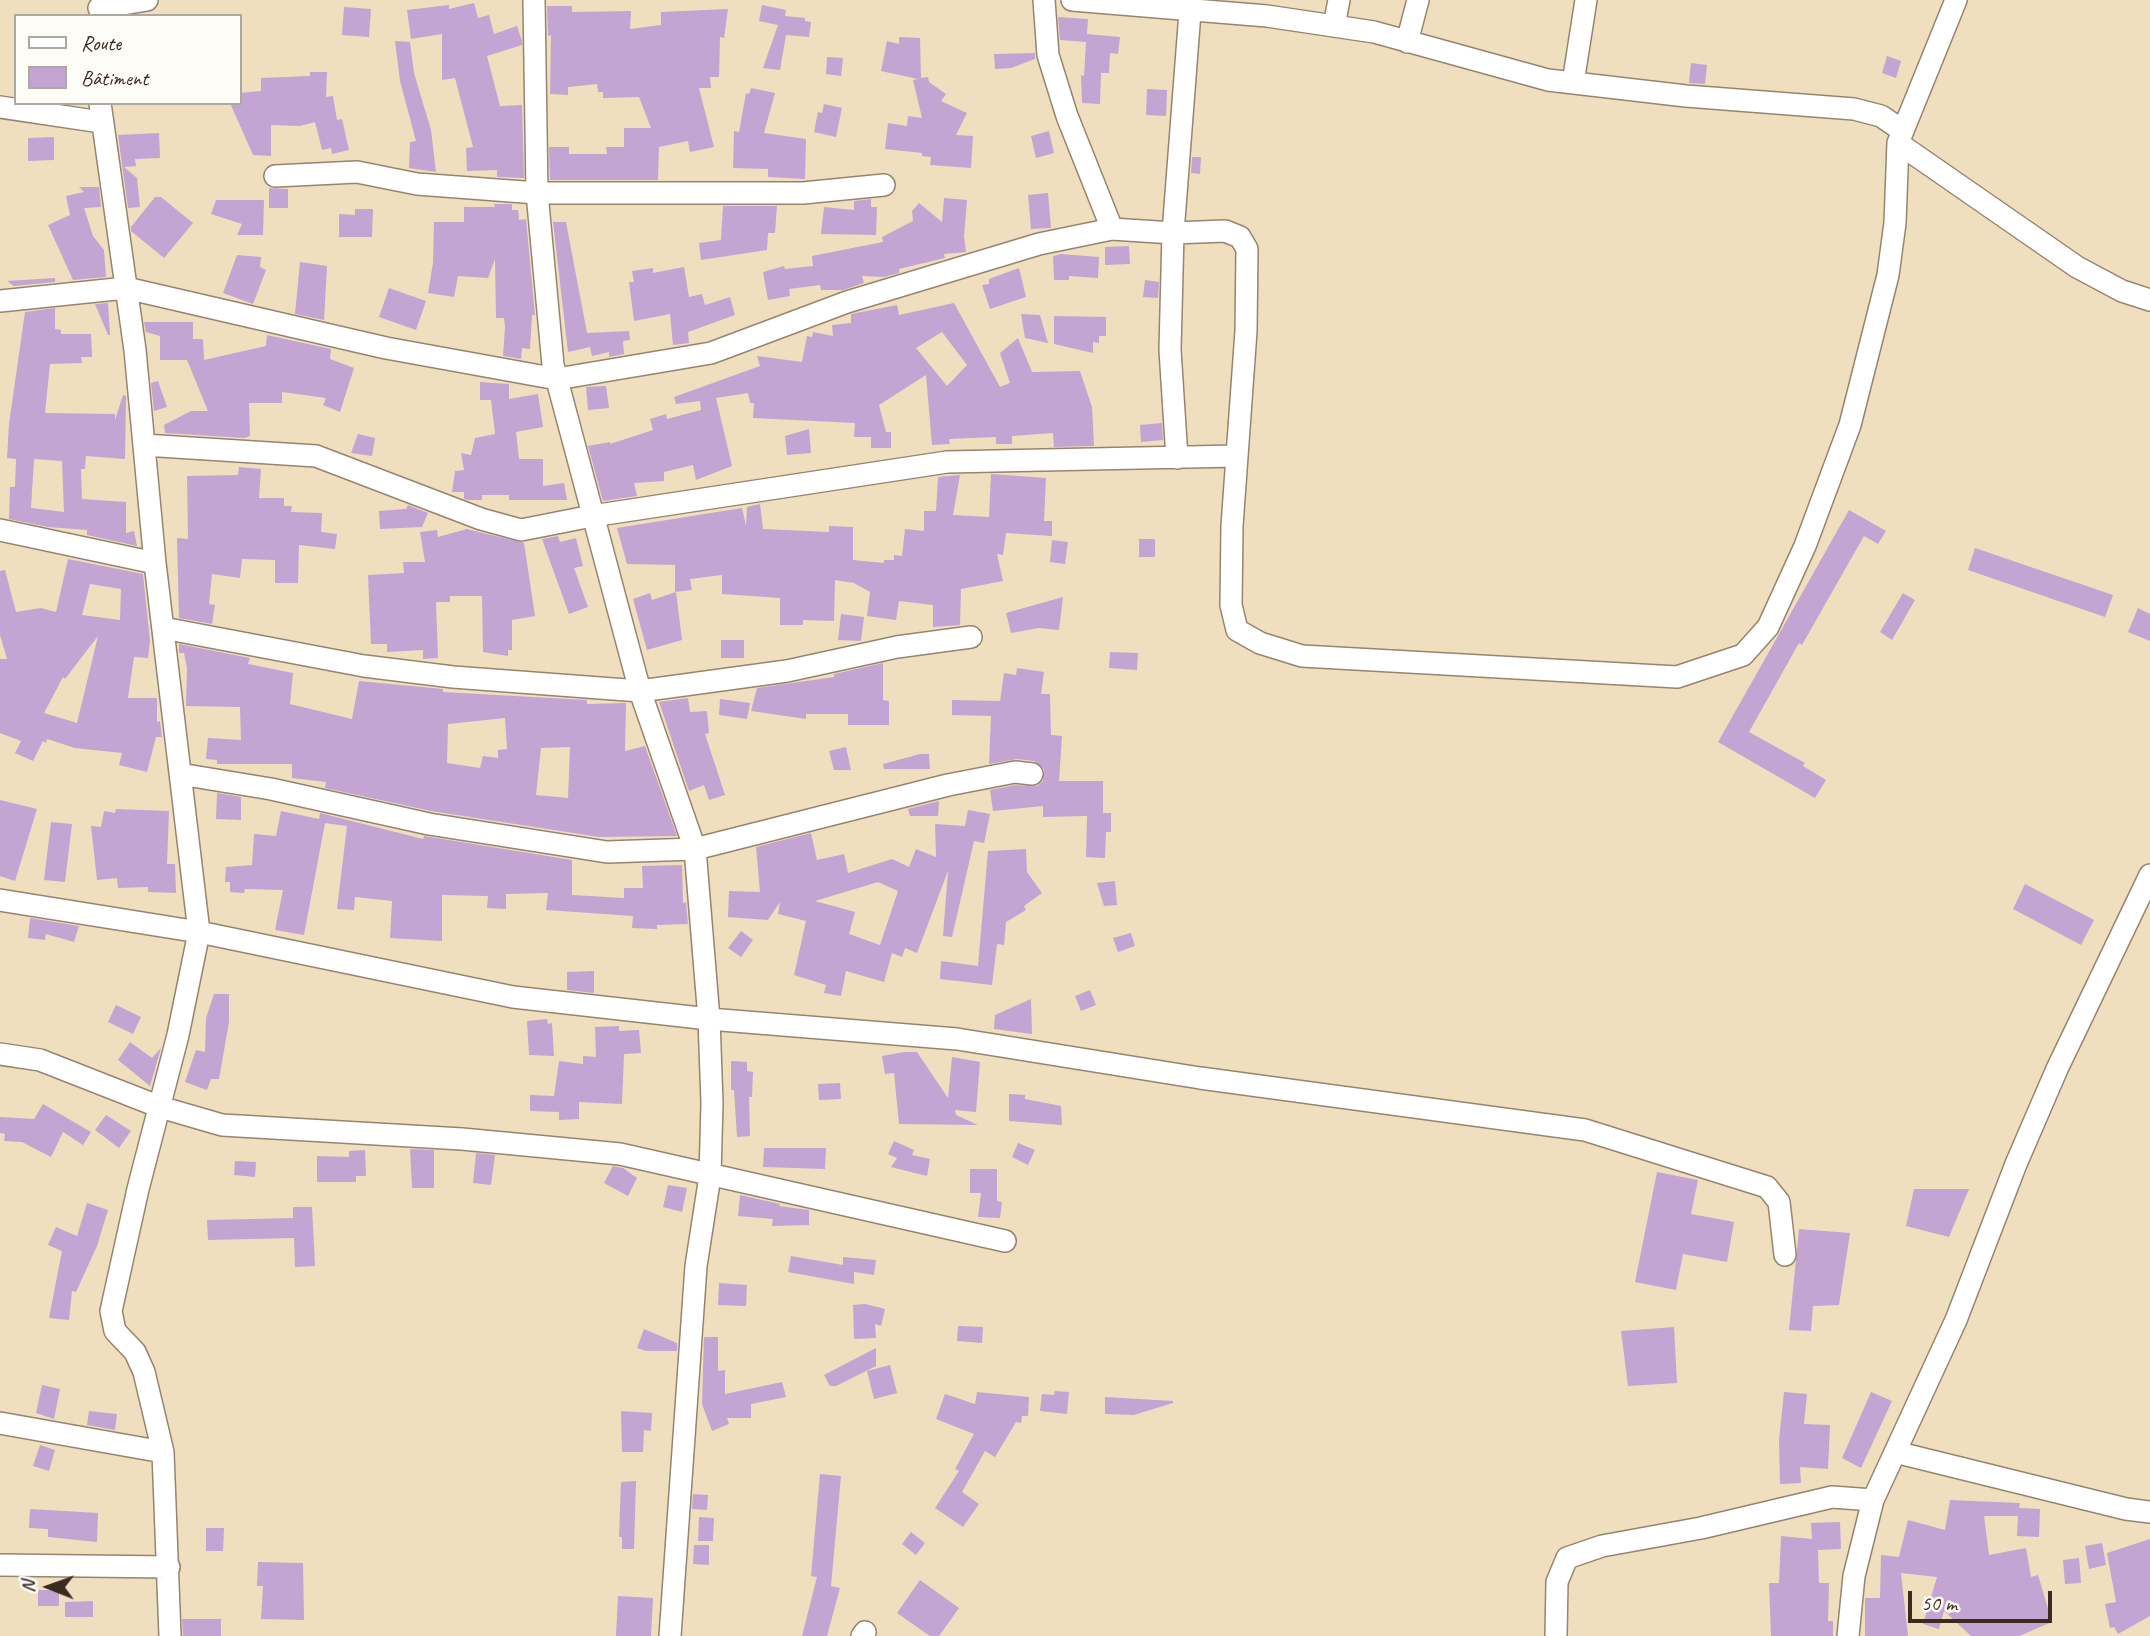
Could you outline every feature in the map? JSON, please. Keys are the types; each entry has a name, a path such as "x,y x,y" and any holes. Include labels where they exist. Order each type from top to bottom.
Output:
{"street":[{"path":"99,8 147,0"},
{"path":"534,0 537,193 557,379 640,691 695,849 709,1019 712,1103 710,1177 696,1266 670,1636"},
{"path":"1044,0 1048,55 1067,116 1112,229"},
{"path":"1072,0 1191,12 1267,16 1407,41 1548,80 1854,109 1881,116 1900,137 2077,267 2122,291 2150,300"},
{"path":"1334,26 1339,0"},
{"path":"1407,41 1418,0"},
{"path":"1573,83 1586,0"},
{"path":"0,301 126,288 386,348 557,379 711,353 847,302 1039,244 1112,229 1173,233 1225,232 1240,237 1247,249 1246,331 1236,456 1231,605 1237,630 1260,643 1302,656 1677,677 1742,655 1768,627 1805,546 1850,425 1888,275 1895,223 1900,137 1956,0"},
{"path":"1177,458 1170,350 1173,233 1191,12"},
{"path":"0,107 101,112 126,288 155,563 199,932 111,1311 115,1331 135,1352 145,1372 163,1452 170,1636"},
{"path":"275,176 357,172 417,184 537,193 803,193 884,185"},
{"path":"144,445 316,456 481,519 521,530 592,516 947,463 1236,456"},
{"path":"0,530 155,563"},
{"path":"163,628 364,666 453,677 640,691 787,671 897,647 971,638"},
{"path":"180,774 527,841 607,852 695,849 948,786 1015,772 1032,774"},
{"path":"1849,1636 1854,1576 1873,1500 1956,1320 2016,1164 2057,1069 2145,900 2150,875"},
{"path":"0,900 199,932 513,996 709,1019 957,1039 1200,1078 1585,1130 1767,1187 1779,1202 1785,1255"},
{"path":"0,1054 40,1060 160,1107 222,1125 462,1139 620,1154 710,1177 1005,1241"},
{"path":"0,1423 163,1452"},
{"path":"1895,1452 2126,1509 2150,1511"},
{"path":"1556,1636 1557,1582 1567,1558 1602,1546 1701,1528 1832,1497 1873,1500"},
{"path":"0,1565 169,1567"}],"building":[{"path":"474,3 478,18 489,15 494,34 517,26 522,41 522,45 487,56 500,106 522,105 524,178 497,177 497,170 467,171 466,148 473,147 455,78 442,80 442,34 411,39 407,10 449,5 449,9"},
{"path":"762,5 786,10 785,16 805,18 805,21 811,22 809,37 786,35 780,70 763,68 778,25 759,21"},
{"path":"547,6 572,6 572,12 631,11 630,29 661,25 661,12 728,9 724,38 720,37 719,77 710,77 711,88 699,88 714,147 690,152 688,141 659,147 658,180 550,180 549,147 569,147 569,154 607,154 606,147 624,147 624,128 651,128 639,97 603,98 603,92 598,92 597,84 568,87 568,95 550,94 551,35 548,36"},
{"path":"344,7 371,9 369,37 342,35"},
{"path":"1058,17 1088,19 1087,34 1120,37 1118,54 1110,53 1109,73 1101,73 1100,104 1082,103 1081,75 1084,76 1086,42 1060,40"},
{"path":"899,37 920,38 921,78 928,77 929,82 946,94 941,101 967,113 956,135 973,136 971,168 930,165 931,157 922,156 922,153 885,149 888,123 907,126 908,116 922,118 913,80 918,79 881,71 887,41 899,44"},
{"path":"395,41 410,42 414,73 431,130 436,172 409,168 410,142 416,141 400,81"},
{"path":"1035,53 1035,59 1011,68 995,69 994,54"},
{"path":"1887,56 1901,61 1896,78 1882,73"},
{"path":"827,57 843,58 841,76 826,74"},
{"path":"1691,63 1707,65 1705,84 1689,83"},
{"path":"310,72 327,72 326,97 333,96 337,120 342,119 349,150 332,154 331,148 322,150 315,122 300,126 271,125 271,156 253,155 231,105 242,105 242,93 261,91 261,78 310,76"},
{"path":"751,88 775,93 764,133 806,139 805,179 768,177 768,169 733,168 734,131 739,132 746,93 749,94"},
{"path":"1147,89 1167,90 1166,116 1146,115"},
{"path":"824,104 842,108 836,137 814,132 818,112 822,113"},
{"path":"1049,131 1054,153 1036,158 1031,136"},
{"path":"159,133 160,158 135,159 136,166 124,167 137,178 140,207 128,208 118,135"},
{"path":"54,137 54,160 28,161 28,138"},
{"path":"1192,157 1201,157 1200,174 1191,173"},
{"path":"79,187 99,187 101,207 84,208 93,236 104,250 106,277 73,280 48,225 70,215 66,196 84,192"},
{"path":"269,188 288,189 288,208 269,208"},
{"path":"1048,193 1051,228 1031,229 1028,195"},
{"path":"155,197 161,197 193,223 164,258 131,231 131,227"},
{"path":"944,198 967,200 964,236 966,252 944,254 945,258 899,269 899,273 884,277 862,276 864,283 843,290 821,290 820,285 789,289 790,296 768,300 763,272 784,266 785,269 813,266 812,256 883,242 882,237 913,221 912,211 919,203 942,222"},
{"path":"871,199 871,207 877,207 876,235 821,234 824,207 854,210 854,201"},
{"path":"216,200 264,200 263,235 237,235 242,224 211,214"},
{"path":"494,204 512,204 512,210 518,210 519,220 526,219 535,315 532,315 530,349 522,348 521,359 503,356 505,327 504,318 496,318 495,259 488,278 458,276 454,297 428,293 433,263 434,222 464,222 464,207 495,207"},
{"path":"723,206 777,206 775,233 768,233 767,250 701,260 699,243 721,240"},
{"path":"355,209 373,209 372,237 339,237 339,214 355,215"},
{"path":"553,222 566,222 587,333 629,331 630,340 623,341 624,354 609,357 609,352 592,356 590,347 568,352"},
{"path":"1129,246 1130,264 1105,265 1105,247"},
{"path":"1061,254 1099,257 1098,278 1069,276 1069,280 1054,280 1053,256"},
{"path":"237,255 261,257 260,267 266,270 253,304 223,293"},
{"path":"300,262 327,266 324,320 295,314"},
{"path":"684,267 689,297 702,294 705,305 730,297 735,315 688,332 689,343 673,345 670,314 634,321 629,282 634,282 632,271 653,268 653,273"},
{"path":"1019,268 1026,297 990,309 982,285 989,284 989,279"},
{"path":"55,278 55,282 14,286 7,281"},
{"path":"1145,280 1159,282 1158,298 1143,297"},
{"path":"389,288 426,301 416,330 379,317"},
{"path":"108,303 110,335 95,304"},
{"path":"954,303 1000,387 1010,383 1000,353 1018,338 1032,372 1080,371 1092,407 1094,446 1054,447 1053,433 1012,436 1012,444 996,444 996,437 949,439 950,444 932,445 926,375 879,405 886,432 891,432 891,448 871,448 871,437 854,437 855,423 753,418 754,403 750,403 748,393 716,398 732,466 696,480 693,465 664,472 664,481 634,483 637,496 603,501 588,446 610,444 653,430 650,419 666,414 667,419 701,410 700,401 676,404 674,397 760,366 757,356 802,362 807,336 812,337 813,332 833,336 832,325 851,323 851,314 897,305 899,315","holes":["942,332 967,365 947,386 916,348"]},
{"path":"55,308 55,329 61,330 61,334 91,334 92,357 81,357 82,363 50,364 45,413 115,414 115,420 123,395 126,396 125,459 86,456 85,469 81,469 82,499 126,502 126,533 134,531 137,546 87,535 87,530 48,527 9,519 10,487 15,487 16,459 7,458 9,424 25,312","holes":["34,459 62,461 64,512 31,508"]},
{"path":"1021,314 1040,315 1048,343 1025,338"},
{"path":"1054,316 1106,317 1106,336 1099,336 1099,343 1093,342 1093,353 1054,344"},
{"path":"144,322 193,322 193,339 203,339 204,360 266,346 267,335 331,349 330,359 354,368 340,412 323,405 326,398 282,392 282,403 249,403 250,436 245,438 165,433 164,425 191,411 208,411 187,360 160,360 160,336 146,332"},
{"path":"158,381 167,407 154,411 151,383"},
{"path":"480,382 509,384 509,399 538,394 543,427 516,432 519,459 543,459 543,486 564,483 567,500 509,500 509,495 482,495 482,500 468,500 464,499 464,492 452,492 455,471 464,470 461,453 471,455 475,438 495,434 491,400 480,400"},
{"path":"606,386 609,408 588,410 586,387"},
{"path":"1162,423 1163,440 1141,442 1140,425"},
{"path":"809,429 811,453 787,455 785,436"},
{"path":"358,434 375,438 372,456 351,453"},
{"path":"239,467 261,469 259,498 284,498 284,506 292,506 291,512 322,513 321,532 337,534 335,549 299,545 298,583 275,583 275,560 242,559 240,578 212,574 209,604 215,605 212,624 179,618 177,538 188,539 187,476 238,475"},
{"path":"991,474 1046,478 1044,521 1052,521 1052,536 1006,533 1003,555 997,554 1003,581 961,589 960,625 933,627 933,605 899,601 896,620 867,616 870,592 854,583 835,580 834,621 803,620 803,625 780,625 780,598 722,594 722,575 690,579 692,590 675,592 675,565 627,564 617,528 742,508 746,526 747,507 760,504 763,529 829,532 829,526 853,527 853,560 884,563 884,560 894,560 894,555 902,556 905,529 924,531 924,511 936,511 938,477 960,475 953,515 989,517"},
{"path":"408,505 428,513 422,527 380,529 379,511 406,509"},
{"path":"1849,510 1886,531 1878,544 1864,536 1749,732 1805,763 1803,766 1826,780 1815,798 1718,742"},
{"path":"467,529 524,543 535,616 512,620 512,650 508,650 508,656 483,652 482,596 450,596 450,602 436,602 438,658 423,659 423,650 387,652 387,644 371,644 368,575 404,573 403,562 425,562 420,532 437,530 438,537"},
{"path":"558,536 560,542 576,538 583,566 574,568 588,607 569,614 542,539"},
{"path":"1139,539 1155,539 1155,557 1139,557"},
{"path":"1052,540 1068,542 1065,564 1050,562"},
{"path":"1975,548 2113,595 2105,617 1968,570"},
{"path":"68,559 143,574 150,641 148,658 134,657 128,698 157,698 157,722 160,721 162,737 156,737 147,772 119,765 122,753 75,748 47,739 46,743 43,741 33,761 15,753 21,741 0,733 0,659 7,659 0,635 0,571 5,570 16,612 41,608 56,612","holes":["90,584 121,589 120,620 82,615","98,636 77,723 44,713 63,677 65,679"]},
{"path":"676,592 682,640 647,650 633,599 650,593 652,600"},
{"path":"1903,593 1915,600 1892,640 1880,632"},
{"path":"1063,597 1059,630 1039,628 1011,633 1006,613"},
{"path":"2138,608 2150,614 2150,641 2128,632"},
{"path":"841,614 864,617 861,641 838,640"},
{"path":"721,640 744,640 744,658 721,658"},
{"path":"179,644 250,658 248,664 293,673 290,704 352,719 359,681 443,689 443,692 587,700 587,704 626,703 625,751 645,746 677,836 599,837 431,811 325,788 326,782 292,778 292,764 217,764 217,760 206,759 208,738 241,740 240,707 186,706 187,668 184,653 179,653","holes":["505,718 507,749 498,750 498,758 483,756 480,768 447,763 448,724","570,747 568,798 536,795 541,748"]},
{"path":"1110,652 1138,653 1137,670 1109,668"},
{"path":"883,663 883,700 889,701 889,725 848,725 848,714 806,714 806,719 751,711 757,688 834,677 834,674"},
{"path":"1017,668 1044,672 1041,694 1050,694 1051,735 1062,736 1059,781 1103,781 1103,813 1111,813 1111,832 1106,832 1105,858 1086,857 1087,816 1043,817 1043,806 993,811 990,790 1015,785 1037,786 1043,781 1044,769 1034,761 1017,759 989,764 991,716 952,715 952,700 1000,701 1004,673 1016,675"},
{"path":"688,698 690,712 707,711 709,733 705,734 725,795 709,800 704,785 689,791 659,702"},
{"path":"720,699 750,703 747,719 719,715"},
{"path":"846,747 851,770 834,770 829,751"},
{"path":"929,754 930,769 884,769 883,764"},
{"path":"217,793 241,797 241,820 216,819"},
{"path":"0,800 37,809 15,881 0,876"},
{"path":"939,801 938,816 910,816 908,809"},
{"path":"116,809 169,811 167,864 175,864 176,893 148,892 148,887 118,888 117,878 97,880 91,826 101,827 104,811 115,813"},
{"path":"968,810 990,814 984,843 974,841 952,937 943,936 948,871 917,953 905,948 902,957 892,953 884,982 846,971 841,996 824,993 826,985 794,975 806,921 778,914 780,902 768,920 728,917 729,891 760,892 756,847 811,833 817,860 844,854 848,873 892,859 909,867 916,849 936,857 935,824 965,826","holes":["878,882 898,891 880,945 849,934 855,912 815,901"]},
{"path":"281,811 319,819 320,813 423,839 424,836 572,860 572,895 624,898 624,888 643,888 642,866 682,865 683,903 686,902 688,924 657,925 657,929 632,928 633,916 546,910 548,893 506,894 506,909 487,908 488,896 442,895 442,941 390,938 392,901 355,897 354,910 337,909 347,826 325,823 304,935 275,930 283,890 245,889 244,893 230,892 230,882 225,882 226,867 252,865 254,834 276,836"},
{"path":"51,822 72,824 65,882 44,880"},
{"path":"1026,849 1027,872 1042,893 1024,906 1026,910 1006,922 1004,945 997,944 992,985 940,979 941,961 978,966 988,851"},
{"path":"1115,881 1117,905 1104,906 1097,883"},
{"path":"2025,884 2094,920 2081,945 2013,909"},
{"path":"30,918 79,926 74,942 46,934 45,940 28,938"},
{"path":"741,931 753,940 741,957 728,948"},
{"path":"1131,933 1135,946 1118,952 1113,938"},
{"path":"594,971 594,993 567,990 567,972"},
{"path":"1090,990 1096,1005 1081,1011 1075,996"},
{"path":"214,994 229,994 229,1022 219,1079 211,1079 207,1090 185,1082 196,1050 205,1052 206,1018"},
{"path":"1031,999 1032,1034 994,1029 995,1015"},
{"path":"116,1005 141,1017 133,1034 108,1022"},
{"path":"547,1019 548,1024 552,1023 554,1056 529,1055 527,1021"},
{"path":"619,1026 619,1031 639,1030 641,1053 624,1054 622,1104 579,1102 579,1119 559,1120 559,1112 530,1111 530,1095 554,1096 559,1061 583,1064 583,1056 596,1057 595,1027"},
{"path":"130,1042 152,1058 161,1048 150,1086 118,1060"},
{"path":"917,1052 948,1098 952,1057 980,1062 976,1112 955,1110 956,1115 978,1125 899,1124 894,1073 885,1074 882,1056"},
{"path":"731,1061 747,1062 747,1071 753,1072 752,1097 749,1097 750,1136 737,1137 734,1090 731,1090"},
{"path":"840,1083 841,1099 819,1100 818,1084"},
{"path":"1009,1094 1025,1095 1025,1099 1061,1106 1062,1125 1009,1121"},
{"path":"43,1104 91,1132 83,1145 63,1132 51,1157 22,1142 4,1141 5,1134 0,1133 0,1117 34,1119"},
{"path":"106,1115 131,1131 119,1148 95,1130"},
{"path":"894,1141 914,1150 912,1155 930,1159 927,1176 891,1167 897,1158 888,1154"},
{"path":"1018,1143 1035,1150 1028,1165 1012,1157"},
{"path":"764,1148 826,1148 825,1169 763,1167"},
{"path":"410,1149 434,1150 434,1188 412,1188"},
{"path":"365,1150 366,1176 356,1176 356,1182 317,1182 317,1156 349,1157 349,1151"},
{"path":"476,1153 495,1155 491,1185 473,1183"},
{"path":"235,1161 256,1162 255,1177 234,1175"},
{"path":"613,1166 623,1168 637,1178 628,1196 604,1183"},
{"path":"970,1169 997,1169 997,1201 1002,1202 1000,1218 978,1217 981,1193 970,1193"},
{"path":"1657,1172 1698,1180 1691,1214 1734,1222 1727,1262 1683,1254 1676,1290 1635,1282"},
{"path":"668,1185 687,1188 682,1212 663,1207"},
{"path":"1914,1189 1969,1189 1949,1237 1906,1226"},
{"path":"740,1195 780,1204 779,1206 809,1210 809,1225 772,1226 773,1219 738,1216"},
{"path":"87,1203 108,1210 97,1246 76,1292 72,1291 69,1320 49,1318 62,1251 48,1245 56,1227 77,1236"},
{"path":"293,1207 312,1207 315,1266 295,1267 294,1238 208,1240 207,1220 293,1218"},
{"path":"1799,1229 1850,1233 1839,1305 1813,1306 1811,1331 1789,1330"},
{"path":"791,1256 843,1265 843,1257 876,1260 874,1275 854,1272 854,1284 788,1272"},
{"path":"719,1283 747,1285 746,1306 718,1305"},
{"path":"865,1304 885,1309 881,1326 875,1324 876,1338 854,1339 853,1305"},
{"path":"958,1326 983,1327 982,1343 957,1341"},
{"path":"1674,1327 1677,1383 1628,1386 1621,1331"},
{"path":"644,1329 677,1343 677,1351 646,1351 637,1348"},
{"path":"704,1337 718,1337 718,1371 725,1370 725,1394 782,1382 786,1397 751,1404 751,1418 727,1418 729,1424 712,1431 702,1404"},
{"path":"876,1348 876,1366 836,1386 830,1386 824,1375"},
{"path":"890,1365 897,1393 874,1399 867,1371"},
{"path":"42,1385 60,1389 54,1419 36,1413"},
{"path":"1055,1391 1069,1392 1067,1414 1040,1411 1042,1394 1054,1395"},
{"path":"977,1392 1029,1397 1028,1416 1022,1416 1021,1423 1016,1422 995,1457 985,1451 962,1492 979,1504 963,1527 935,1508 959,1471 955,1469 974,1434 936,1419 945,1394 975,1404"},
{"path":"1784,1392 1807,1394 1804,1424 1830,1425 1828,1469 1800,1467 1801,1483 1780,1484 1779,1440"},
{"path":"1871,1392 1892,1401 1861,1468 1842,1458"},
{"path":"1105,1397 1173,1403 1134,1415 1105,1414"},
{"path":"89,1411 117,1414 115,1430 87,1425"},
{"path":"621,1411 652,1413 651,1431 644,1430 643,1452 622,1452"},
{"path":"40,1445 55,1450 49,1471 33,1466"},
{"path":"820,1474 841,1476 831,1586 840,1588 827,1636 802,1636 817,1577 811,1576"},
{"path":"636,1481 634,1549 622,1549 622,1537 619,1537 621,1482"},
{"path":"693,1494 708,1495 707,1510 692,1509"},
{"path":"1950,1500 2020,1503 2019,1508 2040,1509 2039,1537 2017,1536 2018,1516 1984,1516 1989,1555 2026,1548 2031,1577 2038,1575 2052,1622 2019,1636 1971,1636 1944,1611 1939,1629 1923,1624 1937,1577 1901,1573 1908,1636 1865,1636 1865,1598 1880,1598 1881,1555 1899,1557 1908,1520 1945,1530"},
{"path":"30,1509 98,1513 97,1542 48,1537 48,1529 29,1528"},
{"path":"699,1517 714,1518 713,1541 698,1541"},
{"path":"1840,1522 1841,1549 1818,1550 1819,1583 1829,1583 1828,1621 1833,1621 1833,1636 1771,1636 1769,1583 1779,1583 1781,1536 1812,1539 1811,1523"},
{"path":"206,1528 224,1528 223,1551 206,1551"},
{"path":"911,1532 925,1543 916,1555 902,1544"},
{"path":"2150,1539 2150,1616 2118,1634 2114,1627 2110,1628 2105,1604 2116,1602 2107,1553"},
{"path":"2102,1543 2106,1565 2089,1569 2085,1546"},
{"path":"694,1545 709,1545 709,1565 693,1564"},
{"path":"2079,1558 2081,1583 2065,1584 2063,1560"},
{"path":"258,1562 303,1563 304,1620 261,1619 263,1586 257,1586"},
{"path":"920,1580 959,1608 939,1636 930,1636 897,1613"},
{"path":"38,1590 59,1590 59,1606 38,1606"},
{"path":"618,1596 653,1598 651,1636 616,1636"},
{"path":"93,1601 93,1617 65,1617 65,1602"},
{"path":"182,1619 221,1619 221,1636 183,1636"}]}
